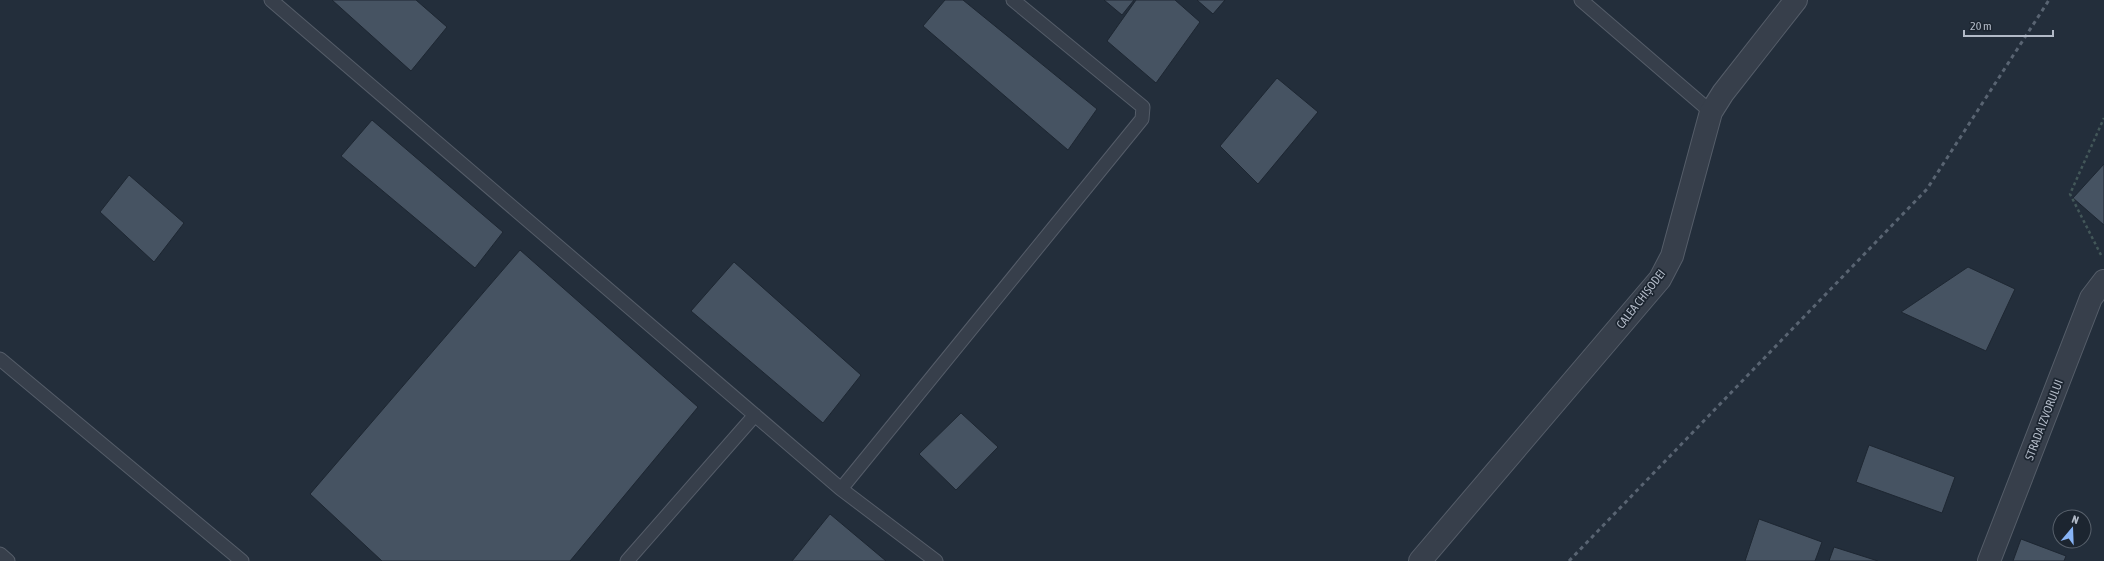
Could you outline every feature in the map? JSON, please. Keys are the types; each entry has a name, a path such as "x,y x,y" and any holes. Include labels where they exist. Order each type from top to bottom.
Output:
{"street":[{"name":"CALEA CHIȘODEI","path":"1420,561 1660,279 1672,256 1711,112 1723,93 1796,0"},
{"name":"STRADA IZVORULUI","path":"1989,561 2091,298 2104,281"}],"lane":[{"path":"271,0 841,489 936,561"},
{"path":"841,489 1142,119 1142,107 1013,0"},
{"path":"1581,0 1711,112"},
{"path":"0,360 242,561"},
{"path":"627,561 755,415"},
{"path":"0,554 8,561"}],"path":[{"path":"2104,118 2070,194 2104,262"}],"building":[{"path":"332,0 416,0 447,27 411,71"},
{"path":"945,0 963,0 1097,109 1068,150 923,26"},
{"path":"1104,0 1134,0 1122,15"},
{"path":"1136,0 1175,0 1200,22 1156,83 1107,41"},
{"path":"1197,0 1225,0 1213,14"},
{"path":"1277,78 1318,112 1258,184 1220,146"},
{"path":"372,120 503,232 475,268 341,156"},
{"path":"2104,164 2104,225 2073,198"},
{"path":"129,175 184,223 154,262 100,212"},
{"path":"520,250 698,407 570,561 382,561 310,494"},
{"path":"734,262 861,375 823,423 691,311"},
{"path":"1968,267 2015,289 1986,351 1901,312"},
{"path":"961,413 998,447 956,490 919,454"},
{"path":"1869,445 1955,477 1942,513 1856,482"},
{"path":"830,514 886,561 792,561"},
{"path":"1759,519 1822,542 1815,561 1745,561"},
{"path":"2021,539 2066,556 2064,561 2013,561"},
{"path":"1834,547 1878,561 1829,561"}],"railway":[{"path":"1569,561 1927,189 2049,0"}]}
